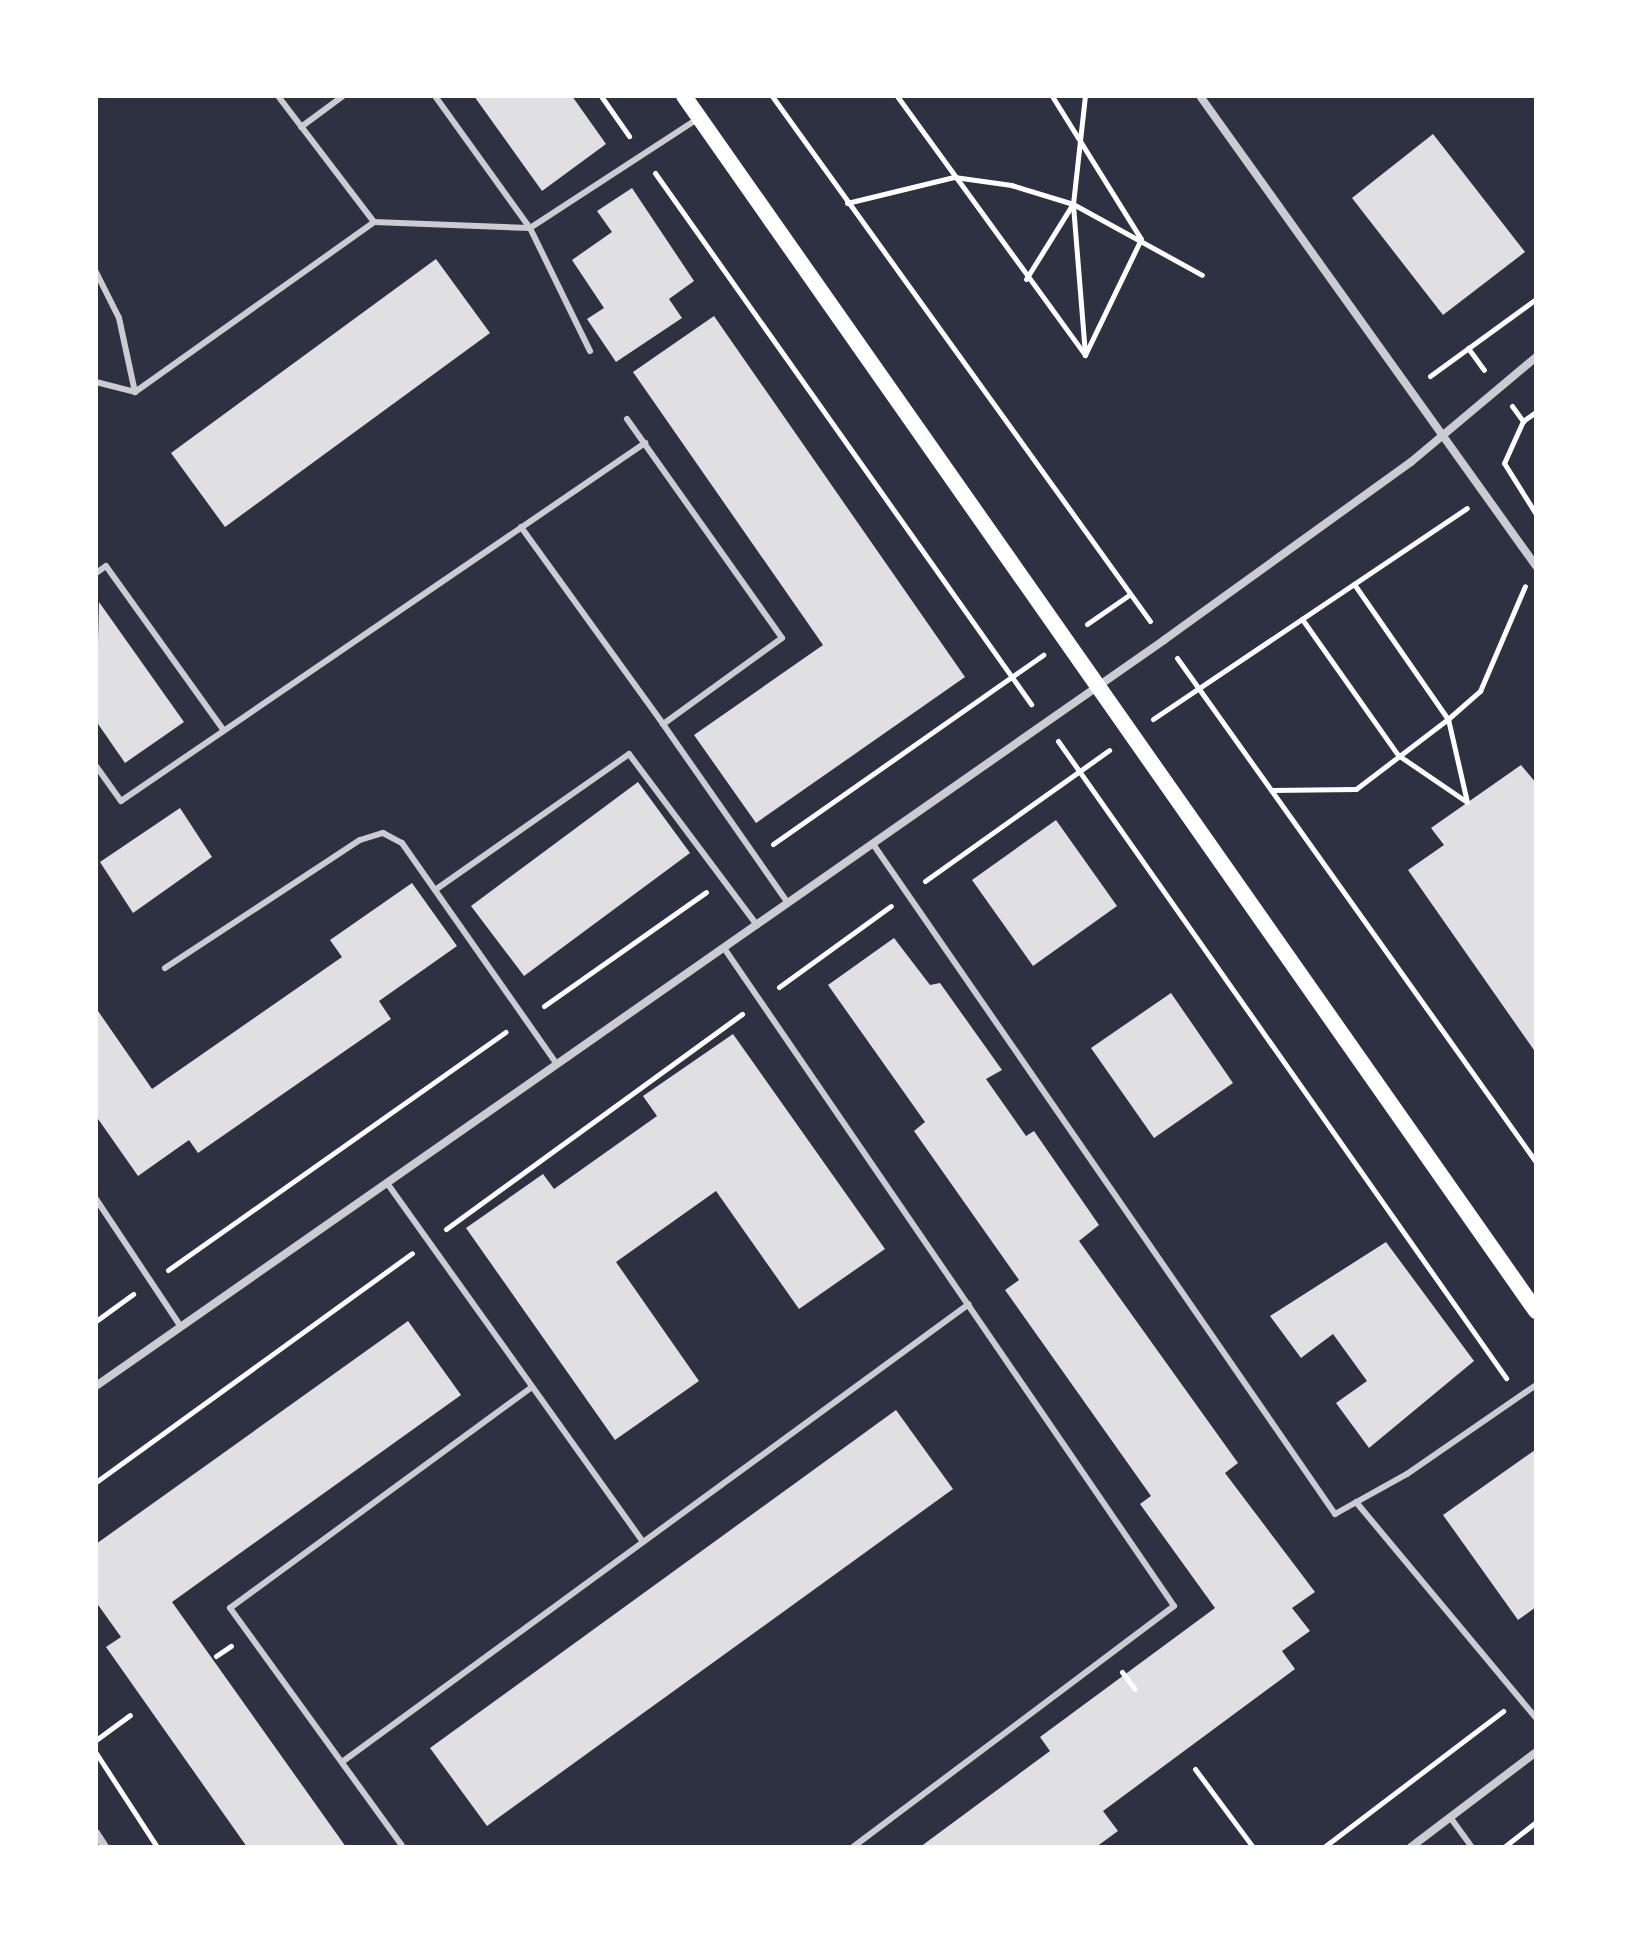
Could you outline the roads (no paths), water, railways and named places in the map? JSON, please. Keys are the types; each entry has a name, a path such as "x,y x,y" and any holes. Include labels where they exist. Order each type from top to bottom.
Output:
{"main road":[{"path":"684,96 1136,731 1536,1311"}],"street":[{"path":"1200,96 1535,565"},
{"path":"96,1386 1164,640 1444,436 1497,386 1536,357"},
{"path":"1411,1847 1536,1752"},
{"path":"96,1833 105,1847"}],"lane":[{"path":"278,96 374,222"},
{"path":"301,127 343,96"},
{"path":"435,96 530,228 590,351"},
{"path":"96,382 135,392 374,222 530,228 699,118"},
{"path":"96,272 119,318 135,392"},
{"path":"627,419 782,638 663,724"},
{"path":"96,766 121,801 222,728 645,443"},
{"path":"521,527 788,903"},
{"path":"96,573 106,566 222,728"},
{"path":"435,890 629,754 757,925"},
{"path":"165,968 372,836 402,843 556,1063"},
{"path":"873,844 1335,1514 1536,1385"},
{"path":"724,948 1174,1606 853,1847"},
{"path":"387,1183 642,1540"},
{"path":"96,1199 181,1327"},
{"path":"342,1762 969,1304"},
{"path":"403,1847 230,1608 532,1387"},
{"path":"1356,1502 1536,1718"},
{"path":"1450,1817 1472,1847"}]}
